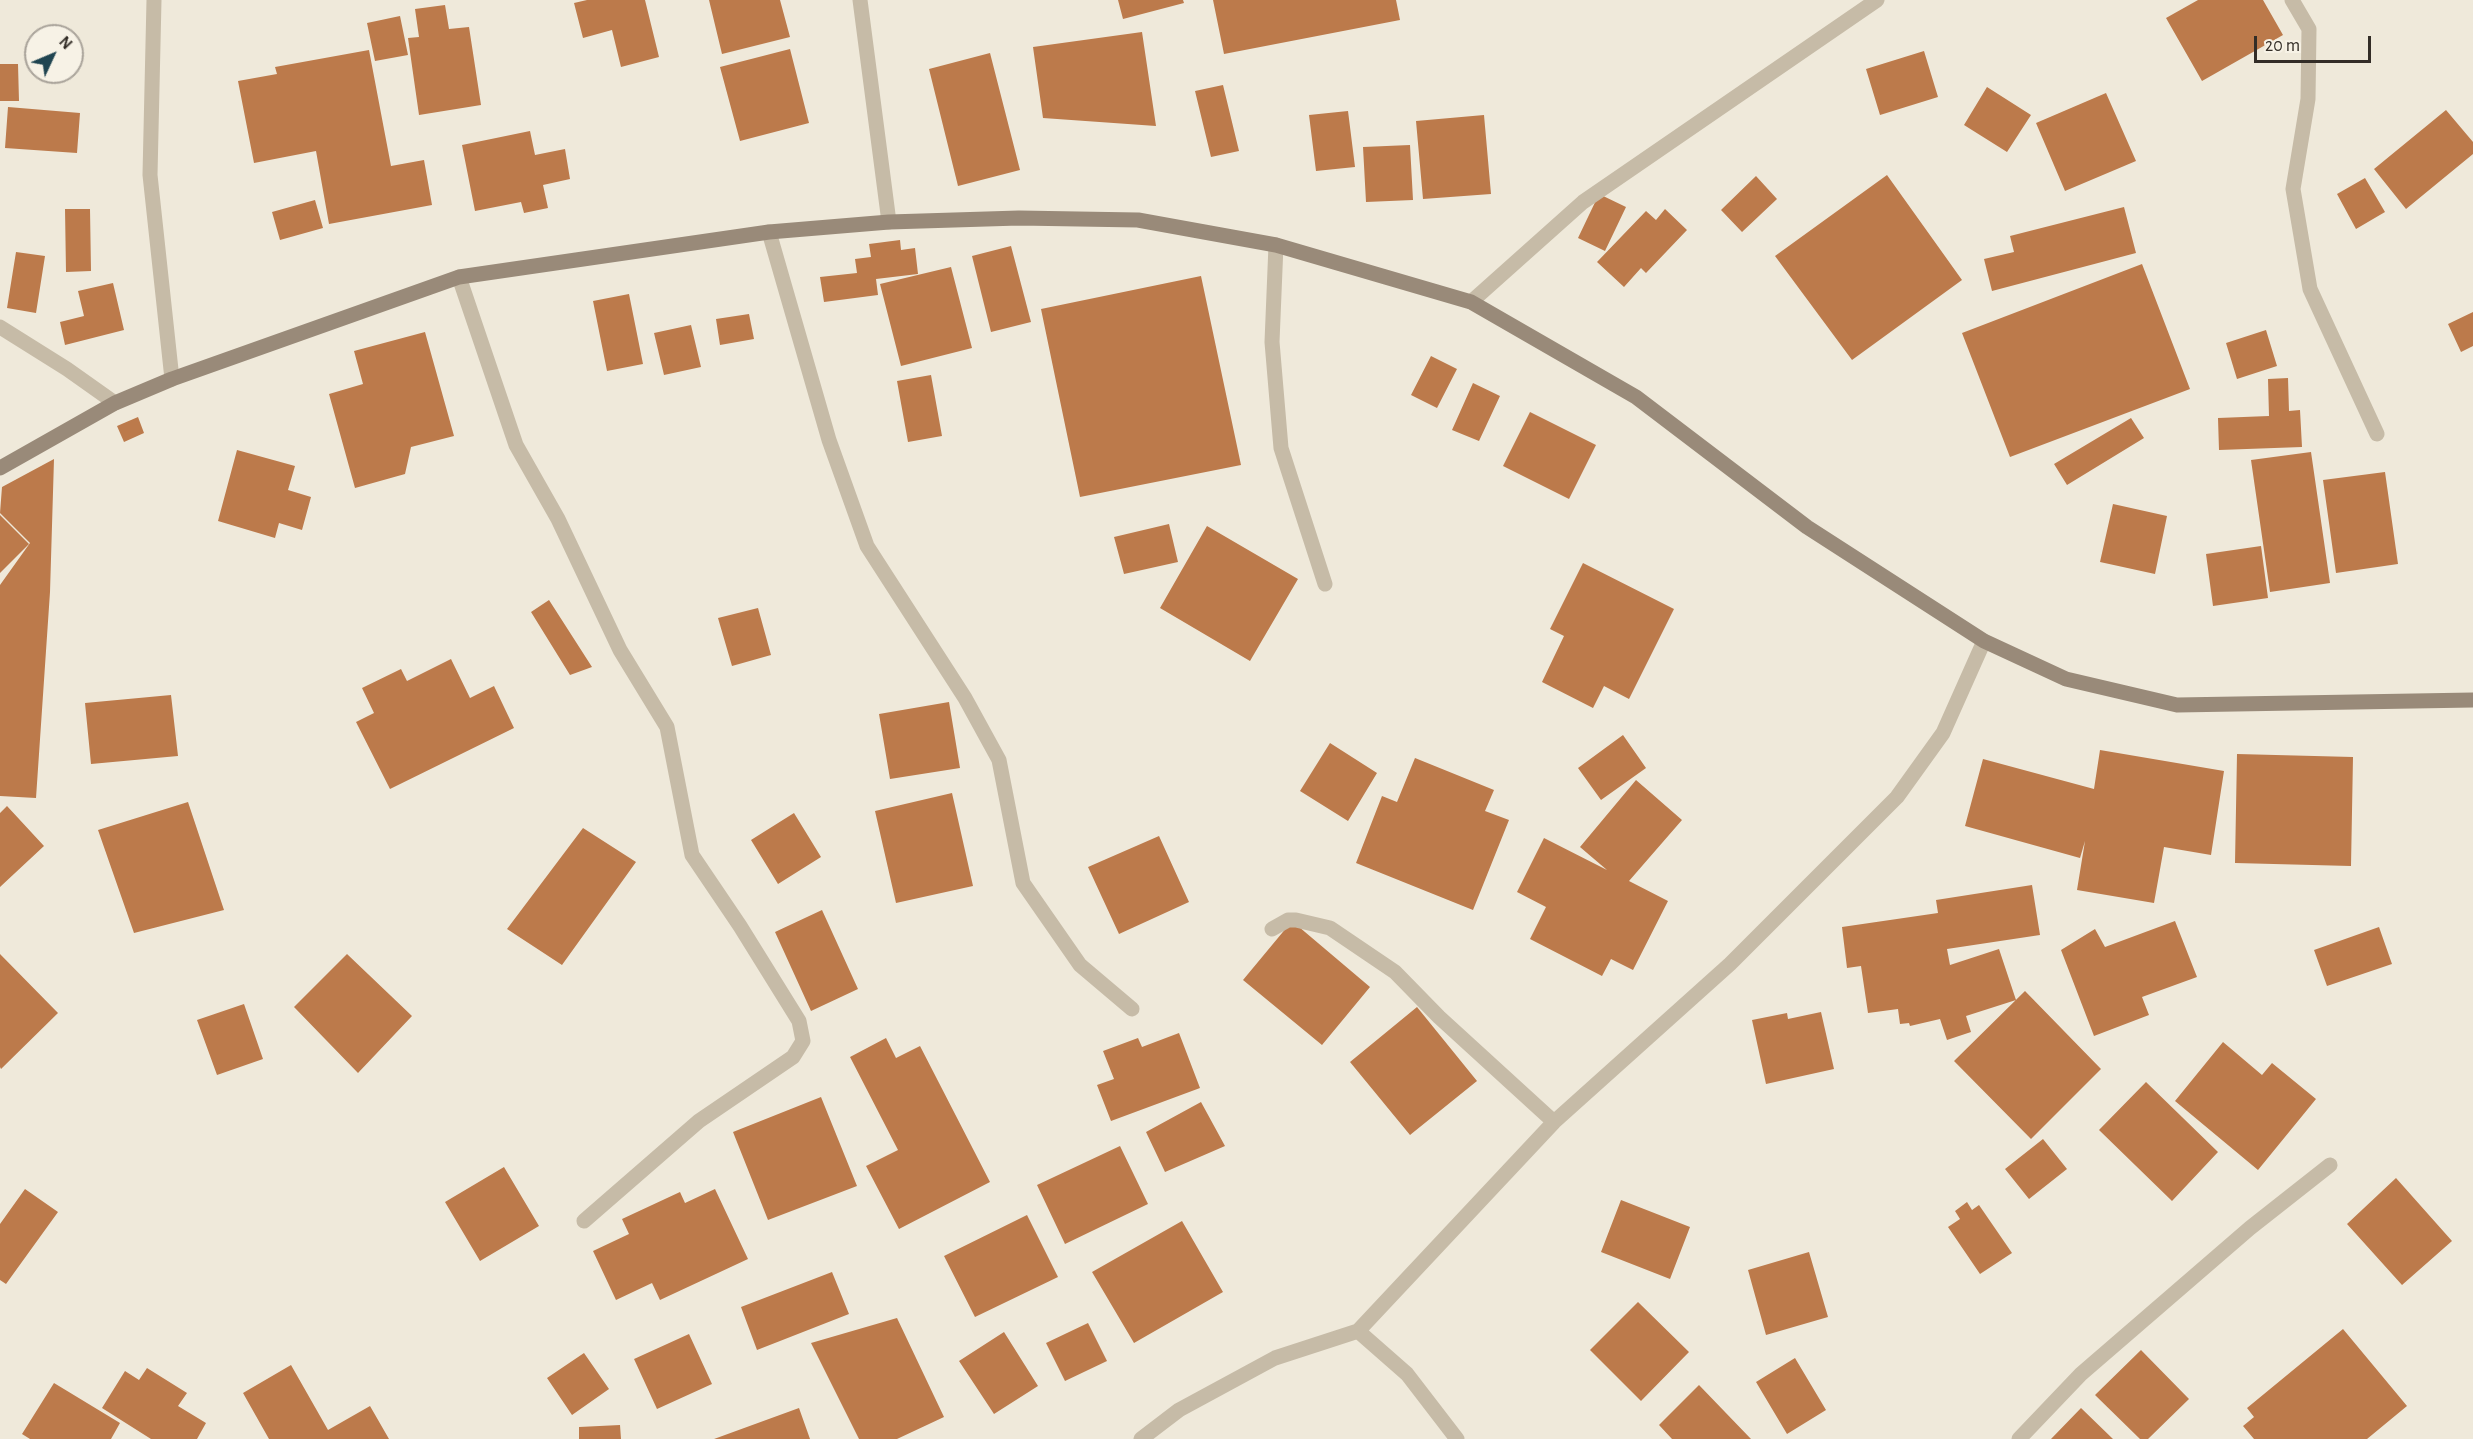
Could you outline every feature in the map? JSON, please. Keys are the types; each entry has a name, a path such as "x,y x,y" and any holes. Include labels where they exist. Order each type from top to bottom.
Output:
{"main road":[{"path":"0,468 115,403 172,379 459,277 769,232 889,222 1019,218 1138,220 1275,245 1471,302 1636,397 1807,527 1984,641 2066,679 2177,705 2473,700"}],"street":[{"path":"154,0 150,175 172,379"},
{"path":"860,0 889,222"},
{"path":"1471,302 1583,202 1877,0"},
{"path":"2292,0 2309,28 2308,99 2293,189 2310,289 2377,435"},
{"path":"769,232 829,440 867,546 960,689 999,760 1023,883 1080,965 1132,1009"},
{"path":"1275,245 1272,342 1281,448 1325,584"},
{"path":"459,277 516,445 558,519 620,650 667,727 692,855 740,926 799,1021 803,1041 793,1057 699,1122 585,1221"},
{"path":"0,327 67,369 115,403"},
{"path":"1142,1439 1179,1410 1275,1358 1358,1331 1554,1122 1730,964 1897,797 1943,733 1984,641"},
{"path":"1272,929 1288,920 1330,928 1395,972 1439,1017 1554,1122"},
{"path":"2019,1439 2081,1374 2250,1228 2330,1165"},
{"path":"1358,1331 1407,1374 1457,1439"}],"building":[{"path":"587,0 645,0 659,57 621,67 612,30 583,38 574,3"},
{"path":"709,0 780,0 790,37 722,54"},
{"path":"1118,0 1183,0 1184,3 1123,19"},
{"path":"1213,0 1396,0 1400,20 1224,54"},
{"path":"2198,0 2263,0 2283,35 2202,81 2166,18"},
{"path":"445,5 449,29 469,27 481,105 419,115 408,38 419,37 415,9"},
{"path":"400,16 408,55 375,61 367,23"},
{"path":"1142,32 1156,126 1043,118 1033,47"},
{"path":"790,49 809,123 740,141 720,67"},
{"path":"369,50 391,166 424,160 432,205 329,224 316,151 254,163 238,81 277,74 275,67"},
{"path":"1924,51 1938,97 1880,115 1866,69"},
{"path":"990,53 1020,170 958,186 929,69"},
{"path":"0,64 18,64 19,101 0,101"},
{"path":"1223,85 1239,151 1211,157 1195,91"},
{"path":"1987,87 2031,115 2007,152 1964,125"},
{"path":"2106,93 2136,161 2065,191 2036,123"},
{"path":"8,107 80,113 77,153 5,148"},
{"path":"2446,110 2473,142 2473,154 2406,209 2374,169"},
{"path":"1348,111 1355,167 1316,171 1309,115"},
{"path":"1484,115 1491,194 1423,199 1416,121"},
{"path":"530,131 535,155 565,149 570,179 543,185 548,208 524,213 521,202 475,211 462,145"},
{"path":"1410,145 1413,200 1366,202 1363,147"},
{"path":"1887,175 1962,280 1852,360 1775,256"},
{"path":"1756,176 1777,199 1742,232 1721,210"},
{"path":"2365,178 2385,212 2356,229 2337,194"},
{"path":"1599,194 1626,207 1605,251 1578,238"},
{"path":"315,200 323,228 280,240 272,212"},
{"path":"2124,207 2136,253 1992,291 1984,259 2014,252 2010,236"},
{"path":"65,209 90,209 91,271 66,272"},
{"path":"1665,209 1687,230 1646,273 1641,268 1624,287 1597,262 1646,211 1656,220"},
{"path":"900,240 901,250 915,248 918,274 876,279 878,295 824,302 820,277 857,273 855,259 871,257 869,244"},
{"path":"1011,246 1031,322 991,332 972,256"},
{"path":"16,252 45,256 36,313 7,308"},
{"path":"2142,264 2190,389 2010,457 1962,333"},
{"path":"951,267 972,348 901,366 880,284"},
{"path":"1201,276 1241,465 1080,497 1041,309"},
{"path":"113,283 124,330 65,345 60,322 84,316 78,291"},
{"path":"629,294 643,364 607,371 593,301"},
{"path":"2473,312 2473,346 2461,352 2448,324"},
{"path":"749,314 754,339 720,345 716,319"},
{"path":"691,325 701,367 664,375 654,333"},
{"path":"2266,330 2277,366 2237,379 2226,343"},
{"path":"425,332 454,436 411,447 405,474 355,488 329,394 363,384 354,351"},
{"path":"1431,356 1457,369 1437,408 1411,395"},
{"path":"931,375 942,436 908,442 897,381"},
{"path":"2288,378 2289,411 2300,410 2302,447 2219,450 2218,418 2269,416 2268,379"},
{"path":"1473,383 1500,396 1479,441 1452,430"},
{"path":"1530,412 1596,445 1569,499 1503,466"},
{"path":"138,417 144,433 124,442 117,426"},
{"path":"2131,418 2144,438 2067,485 2054,464"},
{"path":"237,450 295,466 288,490 311,497 302,530 279,523 275,538 218,521"},
{"path":"2311,452 2330,583 2270,592 2251,460"},
{"path":"54,459 50,592 36,798 0,796 0,585 30,543 0,513 2,487"},
{"path":"2385,472 2398,564 2336,573 2323,480"},
{"path":"2113,504 2167,516 2155,574 2100,562"},
{"path":"0,515 29,544 0,573"},
{"path":"1169,524 1178,562 1124,574 1114,537"},
{"path":"1207,526 1298,579 1250,661 1160,608"},
{"path":"2261,546 2268,598 2213,606 2206,554"},
{"path":"1583,563 1674,609 1629,699 1604,686 1593,708 1542,682 1564,636 1550,629"},
{"path":"549,600 592,667 570,675 531,612"},
{"path":"758,608 771,655 732,666 718,618"},
{"path":"451,659 470,698 494,686 514,728 390,789 356,722 374,713 362,688 401,669 407,681"},
{"path":"171,695 178,756 91,764 85,703"},
{"path":"949,702 960,768 890,779 879,714"},
{"path":"1623,735 1646,768 1601,800 1578,768"},
{"path":"1330,743 1377,773 1348,821 1300,791"},
{"path":"2100,750 2224,771 2211,855 2164,847 2154,903 2077,890 2085,841 2080,858 1965,826 1983,759 2094,789"},
{"path":"2237,754 2353,757 2351,866 2235,863"},
{"path":"1415,758 1494,790 1485,811 1509,820 1473,910 1356,863 1382,796 1397,802"},
{"path":"1636,780 1682,820 1629,881 1668,901 1633,970 1611,959 1602,976 1530,939 1546,907 1517,892 1544,838 1607,870 1580,847"},
{"path":"952,793 973,886 896,903 875,811"},
{"path":"188,802 224,910 134,933 98,830"},
{"path":"7,806 44,846 0,887 0,813"},
{"path":"794,813 821,857 778,884 751,840"},
{"path":"583,828 636,862 562,965 507,929"},
{"path":"1159,836 1189,902 1119,934 1088,867"},
{"path":"2032,885 2040,935 1947,949 1950,965 1999,949 2016,1000 1966,1016 1971,1032 1947,1040 1940,1019 1910,1026 1909,1023 1900,1024 1898,1009 1868,1013 1861,966 1847,968 1842,927 1938,913 1936,900"},
{"path":"822,910 858,989 811,1011 775,932"},
{"path":"1292,921 1370,987 1322,1045 1243,980"},
{"path":"2175,921 2197,977 2142,997 2149,1015 2094,1036 2061,950 2095,929 2105,947"},
{"path":"2379,927 2392,964 2327,986 2314,950"},
{"path":"0,954 58,1013 1,1069 0,1067"},
{"path":"347,954 412,1016 358,1073 294,1007"},
{"path":"2025,991 2101,1069 2031,1139 1954,1061"},
{"path":"244,1004 263,1059 217,1075 197,1020"},
{"path":"1417,1007 1477,1081 1410,1135 1350,1062"},
{"path":"1821,1012 1834,1069 1766,1084 1752,1020 1787,1013 1788,1019"},
{"path":"1179,1033 1200,1088 1111,1121 1097,1085 1114,1079 1103,1051 1138,1038 1142,1047"},
{"path":"886,1038 896,1058 920,1046 990,1182 899,1229 866,1166 898,1150 850,1057"},
{"path":"2223,1042 2262,1075 2272,1063 2316,1099 2258,1170 2175,1101"},
{"path":"2146,1082 2218,1152 2172,1201 2099,1130"},
{"path":"821,1097 857,1186 768,1220 733,1132"},
{"path":"1201,1102 1225,1146 1165,1172 1146,1132"},
{"path":"2043,1139 2067,1169 2029,1199 2005,1169"},
{"path":"1120,1146 1148,1204 1065,1244 1037,1185"},
{"path":"504,1167 539,1226 480,1261 445,1202"},
{"path":"2396,1178 2452,1241 2402,1285 2347,1224"},
{"path":"25,1189 58,1212 6,1284 0,1280 0,1224"},
{"path":"715,1189 748,1259 660,1300 652,1283 616,1300 593,1251 629,1234 622,1219 680,1192 685,1203"},
{"path":"1621,1200 1690,1227 1670,1279 1601,1252"},
{"path":"1967,1202 1972,1210 1979,1205 2012,1253 1980,1274 1948,1227 1960,1219 1955,1211"},
{"path":"1027,1215 1058,1277 975,1317 944,1256"},
{"path":"1182,1221 1223,1292 1134,1343 1092,1272"},
{"path":"1809,1252 1828,1317 1766,1335 1748,1270"},
{"path":"832,1272 849,1314 757,1350 741,1307"},
{"path":"1638,1302 1689,1352 1641,1401 1590,1350"},
{"path":"897,1318 944,1417 897,1439 859,1439 811,1343"},
{"path":"1088,1323 1107,1361 1065,1381 1046,1343"},
{"path":"2343,1329 2407,1406 2367,1439 2254,1439 2243,1426 2254,1417 2247,1408"},
{"path":"1004,1332 1038,1386 994,1414 959,1361"},
{"path":"689,1334 712,1384 657,1409 634,1359"},
{"path":"2141,1350 2189,1399 2148,1439 2140,1439 2095,1395"},
{"path":"584,1353 609,1389 572,1415 547,1378"},
{"path":"1795,1358 1826,1410 1787,1434 1756,1382"},
{"path":"291,1365 328,1430 370,1406 389,1439 269,1439 243,1393"},
{"path":"147,1368 187,1393 178,1406 206,1423 197,1439 151,1439 102,1408 125,1371 139,1380"},
{"path":"54,1383 120,1423 111,1439 30,1439 22,1434"},
{"path":"1699,1385 1751,1439 1672,1439 1659,1425"},
{"path":"799,1408 810,1439 714,1439"},
{"path":"2081,1408 2113,1439 2051,1439"},
{"path":"620,1425 621,1439 579,1439 579,1427"}]}
